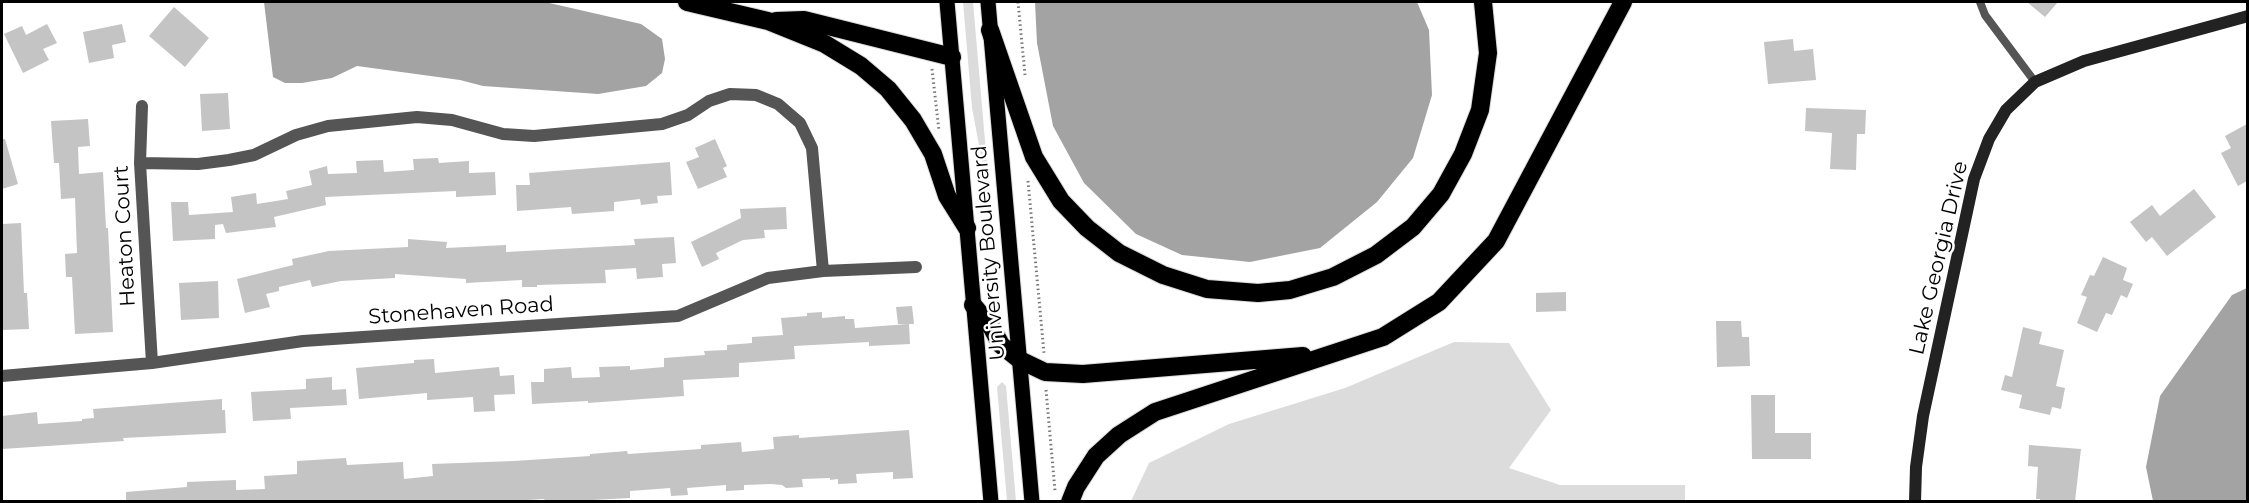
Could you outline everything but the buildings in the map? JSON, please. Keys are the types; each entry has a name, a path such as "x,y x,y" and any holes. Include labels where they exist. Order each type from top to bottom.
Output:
{"highway":[{"path":"687,2 768,21 836,50 861,66 888,89 913,120 938,168 946,196 967,228"},
{"path":"990,30 1034,157 1061,201 1087,228 1119,253 1163,275 1207,289 1258,293 1290,290 1333,277 1376,255 1413,226 1441,194 1463,154 1480,110 1488,53 1483,2"},
{"path":"1070,501 1076,487 1096,456 1119,435 1155,412 1383,337 1439,302 1496,241 1623,2"},
{"path":"768,21 804,20 952,57"},
{"path":"973,305 992,328 1001,345 1020,360 1045,372 1083,374 1328,354"}],"main road":[{"name":"University Boulevard","path":"947,2 991,501"},
{"name":"University Boulevard","path":"988,2 1032,501"}],"street":[{"name":"Lake Georgia Drive","path":"1915,501 1916,467 1922,423 1974,179 1989,139 2006,110 2035,82 2084,61 2247,16"},
{"path":"140,163 198,164 229,160 254,154 296,135 328,126 417,117 452,120 503,135 534,136 662,124 688,115 709,101 730,94 756,95 778,104 800,123 812,148 823,271"},
{"name":"Heaton Court","path":"142,106 140,163 152,363"},
{"name":"Stonehaven Road","path":"2,376 152,363 303,340 678,316 768,278 823,271 916,267"}],"lane":[{"path":"1980,2 1985,15 2035,82"}],"path":[{"path":"1018,2 1026,79"},
{"path":"932,64 940,135"},
{"path":"1034,157 1028,180 1056,501"}],"shaded area":[{"path":"264,2 545,2 641,24 662,39 665,59 662,73 646,86 598,94 483,86 460,80 357,66 332,78 285,83 273,77"},
{"path":"963,2 973,2 989,187 987,187 972,108"},
{"path":"1035,2 1417,2 1429,30 1432,95 1413,158 1377,202 1320,248 1250,262 1182,255 1136,234 1084,183 1053,126 1037,43"},
{"path":"2247,288 2247,501 2153,501 2146,467 2160,396 2232,295"},
{"path":"1454,342 1509,343 1551,410 1509,468 1560,485 1685,485 1685,501 1131,501 1149,463 1229,424 1345,388"},
{"path":"1002,382 1006,386 1016,501 1007,501 997,387"}]}
